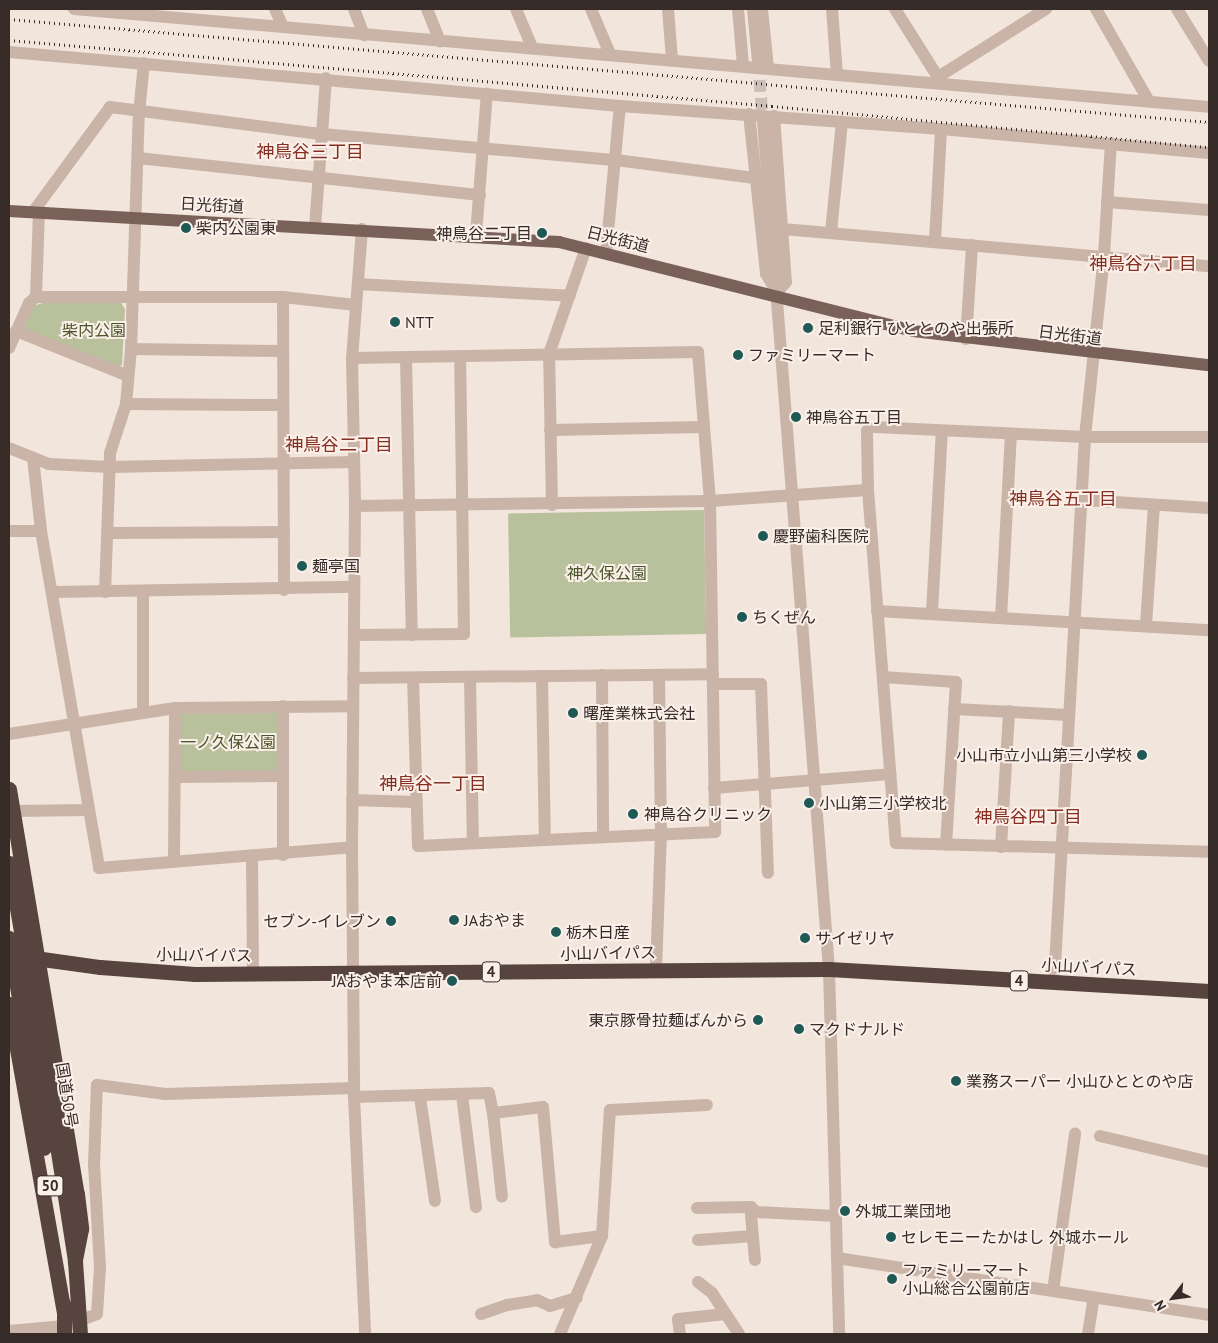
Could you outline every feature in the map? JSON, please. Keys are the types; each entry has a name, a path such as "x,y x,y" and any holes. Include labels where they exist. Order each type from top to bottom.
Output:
{"highway":[{"path":"9,789 35,958 77,1194 81,1229 75,1261"},
{"name":"国道50号","path":"9,863 36,1057 56,1222 64,1325"},
{"name":"国道50号","path":"9,938 36,1057 75,1261 79,1327"},
{"name":"小山バイパス","path":"9,950 35,958 152,972 253,974 829,969 1209,991"},
{"path":"9,1004 64,1325"}],"main road":[{"name":"日光街道","path":"9,211 534,239 586,248 913,331 966,339 1209,366"}],"street":[{"path":"74,9 184,13 364,35 532,46 672,60 763,65 837,75 940,80 1209,107"},
{"path":"275,9 282,25"},
{"path":"354,9 364,35"},
{"path":"426,9 440,41"},
{"path":"516,9 532,46"},
{"path":"591,9 610,54"},
{"path":"668,9 672,60"},
{"path":"738,9 743,65"},
{"path":"753,9 763,65"},
{"path":"762,9 763,65"},
{"path":"832,9 837,75"},
{"path":"895,9 940,80"},
{"path":"940,80 1046,9"},
{"path":"1096,9 1149,101"},
{"path":"1177,9 1209,61"},
{"path":"9,52 326,78 620,106 749,114 768,119 941,129 1209,153"},
{"path":"105,592 110,453 126,404 126,375 131,349 137,217 139,113 144,63"},
{"path":"315,227 326,78"},
{"path":"476,235 487,93"},
{"path":"606,253 620,106"},
{"path":"9,348 16,331 36,297 36,212 110,107 139,113 322,134 616,160 755,178"},
{"path":"749,114 766,274 778,296"},
{"path":"768,119 783,229 786,282 778,296"},
{"path":"768,119 778,296 829,969 839,1334"},
{"path":"831,232 842,122"},
{"path":"935,241 941,129"},
{"path":"1054,983 1073,622 1083,500 1085,437 1104,256 1110,143"},
{"path":"138,158 480,195"},
{"path":"1107,202 1209,210"},
{"path":"362,229 352,358 355,506 352,847 354,1092 365,1334"},
{"path":"783,229 1209,266"},
{"path":"966,339 972,245"},
{"path":"552,505 550,354 586,248"},
{"path":"358,284 570,296"},
{"path":"36,297 283,297 356,305"},
{"path":"283,297 284,590"},
{"path":"16,331 126,375"},
{"path":"131,349 282,351"},
{"path":"352,358 698,352 710,501 715,832 418,846 413,678"},
{"path":"406,357 412,634"},
{"path":"354,634 464,634 464,505 460,357"},
{"path":"126,404 283,406"},
{"path":"550,430 704,427"},
{"path":"1209,436 1085,437 870,427 866,431 868,490 896,843 1209,852"},
{"path":"932,614 942,431"},
{"path":"1001,618 1011,434"},
{"path":"9,448 49,464 110,467 284,465 354,462"},
{"path":"33,458 41,531 99,868 283,855 352,847"},
{"path":"355,506 552,505 710,501 868,490"},
{"path":"1083,500 1209,508"},
{"path":"1146,625 1154,506"},
{"path":"9,531 41,531"},
{"path":"108,533 284,532"},
{"path":"53,592 284,590 354,587"},
{"path":"143,592 143,712"},
{"path":"877,611 1209,630"},
{"path":"602,675 603,837"},
{"path":"656,970 661,836 659,675"},
{"path":"353,678 659,675 761,684 768,873"},
{"path":"542,676 545,840"},
{"path":"470,677 473,843"},
{"path":"883,677 956,682 946,845"},
{"path":"283,706 281,776 283,855"},
{"path":"9,734 175,708 353,706"},
{"path":"174,862 175,708"},
{"path":"954,709 1068,715"},
{"path":"1001,847 1009,711"},
{"path":"714,788 890,774"},
{"path":"176,778 281,776"},
{"path":"352,800 416,802"},
{"path":"12,811 89,810"},
{"path":"252,857 253,974"},
{"path":"79,1327 97,1314 100,1268 94,1165 97,1085 165,1094 354,1092 420,1097 489,1093 502,1197"},
{"path":"462,1095 476,1207"},
{"path":"420,1097 435,1201"},
{"path":"560,1334 602,1236 610,1110 707,1105"},
{"path":"493,1114 543,1107 555,1242 602,1236"},
{"path":"1053,1291 1075,1134"},
{"path":"1100,1136 1209,1162"},
{"path":"697,1208 751,1207 756,1212"},
{"path":"754,1260 751,1215 756,1212 836,1216"},
{"path":"698,1240 753,1236"},
{"path":"837,1258 1209,1315"},
{"path":"698,1282 712,1292 739,1334"},
{"path":"481,1314 507,1305 537,1300 550,1306 577,1298"},
{"path":"1088,1334 1094,1298"},
{"path":"680,1334 678,1319 726,1314"},
{"path":"9,1330 64,1325"}],"green space":[{"name":"柴内公園","path":"43,303 121,303 125,309 122,365 115,368 24,329 33,306"},
{"name":"神久保公園","path":"704,510 706,634 510,637 508,513"},
{"name":"一ノ久保公園","path":"277,711 278,773 179,775 178,713"}],"tunnel":[{"path":"758,62 763,121"}],"railway":[{"path":"9,19 1209,122"},
{"path":"9,40 772,106 1209,147"}],"place":[{"name":"柴内公園東","path":"186,228"},
{"name":"神鳥谷二丁目","path":"542,233"},
{"name":"NTT","path":"395,322"},
{"name":"足利銀行 ひととのや出張所","path":"808,328"},
{"name":"ファミリーマート","path":"738,355"},
{"name":"神鳥谷五丁目","path":"796,417"},
{"name":"慶野歯科医院","path":"763,536"},
{"name":"麺亭国","path":"302,566"},
{"name":"ちくぜん","path":"742,617"},
{"name":"曙産業株式会社","path":"573,713"},
{"name":"小山市立小山第三小学校","path":"1142,755"},
{"name":"小山第三小学校北","path":"809,803"},
{"name":"神鳥谷クリニック","path":"633,814"},
{"name":"JAおやま","path":"454,920"},
{"name":"セブン-イレブン","path":"391,921"},
{"name":"栃木日産","path":"556,932"},
{"name":"サイゼリヤ","path":"805,938"},
{"name":"JAおやま本店前","path":"452,981"},
{"name":"東京豚骨拉麺ばんから","path":"758,1020"},
{"name":"マクドナルド","path":"799,1029"},
{"name":"業務スーパー 小山ひととのや店","path":"956,1081"},
{"name":"外城工業団地","path":"845,1211"},
{"name":"セレモニーたかはし 外城ホール","path":"891,1237"},
{"name":"ファミリーマート 小山総合公園前店","path":"892,1279"}],"district":[{"name":"神鳥谷三丁目","path":"310,152"},
{"name":"神鳥谷六丁目","path":"1143,264"},
{"name":"神鳥谷二丁目","path":"339,445"},
{"name":"神鳥谷五丁目","path":"1063,499"},
{"name":"神鳥谷一丁目","path":"433,784"},
{"name":"神鳥谷四丁目","path":"1028,817"}]}
